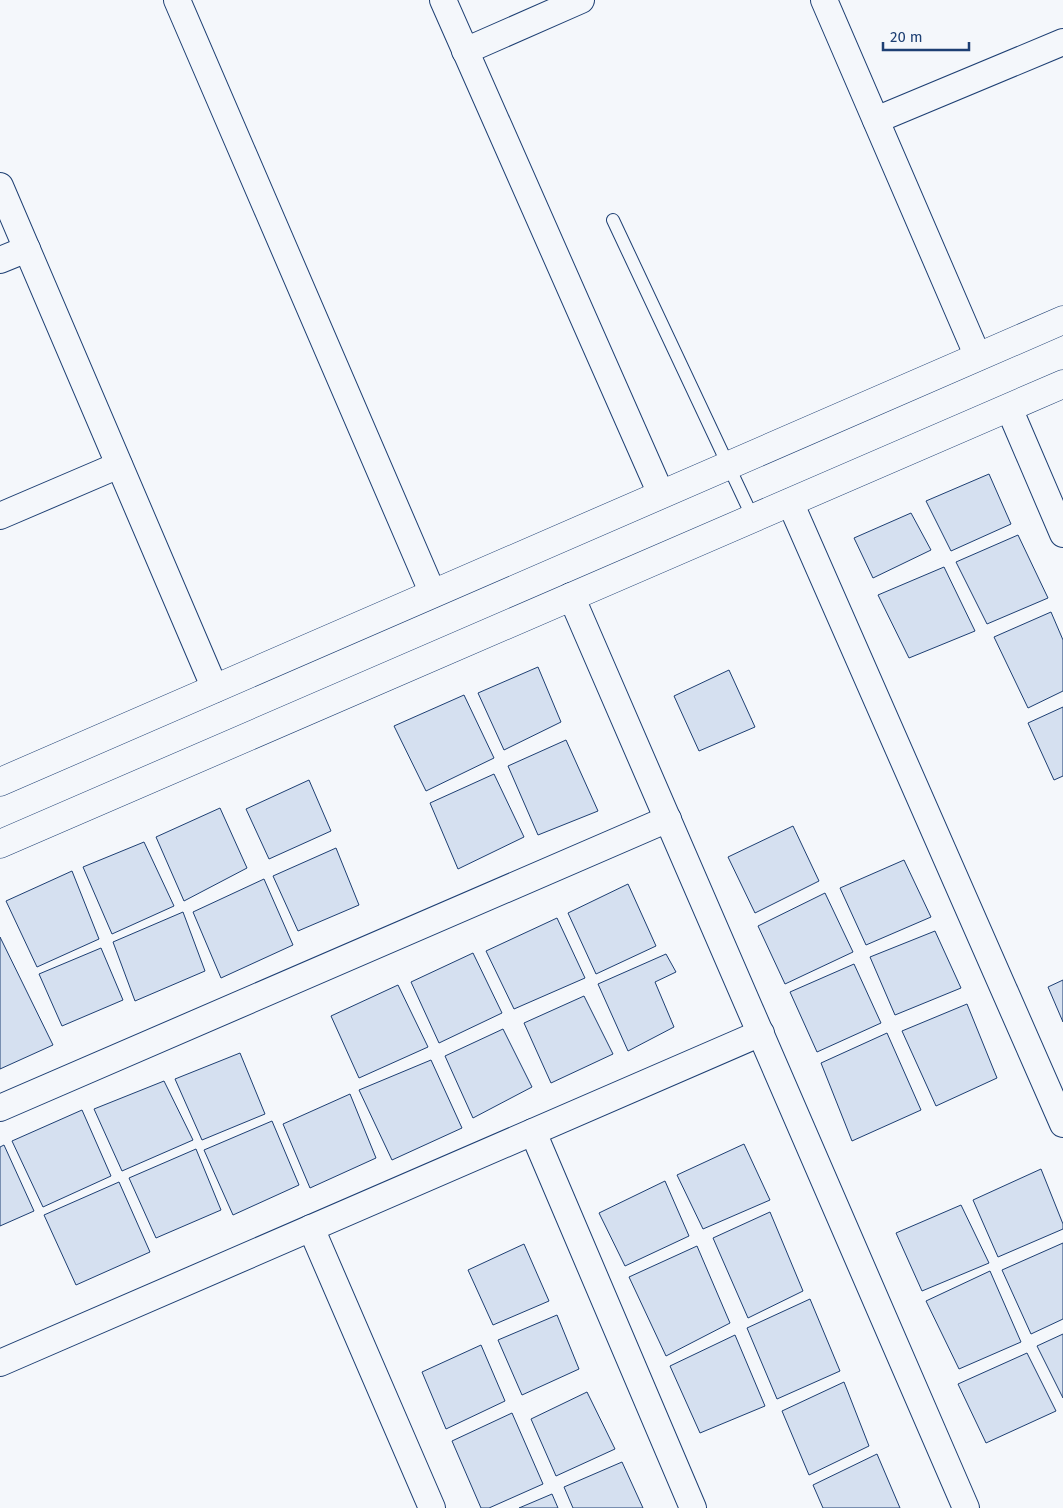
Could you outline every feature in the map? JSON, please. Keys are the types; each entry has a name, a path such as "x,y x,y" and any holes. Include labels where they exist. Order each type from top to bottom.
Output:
{"main road":[{"path":"0,782 1063,320"},
{"path":"0,844 1063,384"}],"street":[{"path":"177,0 433,594"},
{"path":"443,0 661,494"},
{"path":"465,51 581,0"},
{"path":"824,0 978,357"},
{"path":"876,120 1063,42"},
{"path":"0,186 214,689"},
{"path":"0,260 26,248"},
{"path":"1008,408 1063,534"},
{"path":"0,516 119,466"},
{"path":"790,502 1063,1124"},
{"path":"571,596 966,1508"},
{"path":"0,1108 668,819"},
{"path":"0,1363 761,1033"},
{"path":"533,1132 693,1508"},
{"path":"311,1228 432,1508"}],"lane":[{"path":"613,220 753,518"}],"building":[{"path":"989,474 1011,524 951,551 926,501"},
{"path":"911,513 931,550 873,578 854,538"},
{"path":"1018,535 1048,598 987,624 956,562"},
{"path":"944,567 975,631 909,658 878,595"},
{"path":"1051,612 1063,640 1063,691 1028,708 994,637"},
{"path":"538,667 561,722 504,750 478,693"},
{"path":"729,670 755,727 699,751 674,696"},
{"path":"464,695 494,758 426,791 394,726"},
{"path":"1063,707 1063,776 1054,780 1028,723"},
{"path":"566,740 598,811 538,835 508,766"},
{"path":"494,774 524,837 458,869 430,803"},
{"path":"309,780 331,831 269,859 246,809"},
{"path":"220,808 247,868 184,901 156,837"},
{"path":"793,826 819,881 755,913 728,857"},
{"path":"144,842 174,906 112,934 83,867"},
{"path":"336,848 359,905 298,931 273,876"},
{"path":"904,860 931,917 866,945 840,888"},
{"path":"72,871 99,939 37,967 6,901"},
{"path":"264,879 293,945 221,978 193,912"},
{"path":"628,884 656,946 596,974 568,913"},
{"path":"825,893 853,952 785,984 758,926"},
{"path":"183,912 205,971 135,1001 113,942"},
{"path":"557,918 585,978 514,1009 486,951"},
{"path":"935,931 961,988 895,1015 870,957"},
{"path":"0,937 53,1045 0,1069"},
{"path":"101,948 123,1000 62,1026 39,974"},
{"path":"473,953 502,1013 439,1043 411,982"},
{"path":"666,954 676,972 655,982 674,1027 628,1051 598,984"},
{"path":"854,964 881,1023 817,1052 790,992"},
{"path":"1063,980 1063,1022 1048,987"},
{"path":"398,985 428,1047 359,1078 331,1016"},
{"path":"584,996 613,1054 551,1083 524,1023"},
{"path":"967,1004 997,1078 936,1106 902,1031"},
{"path":"503,1029 532,1087 473,1118 445,1056"},
{"path":"887,1033 921,1110 852,1141 821,1063"},
{"path":"240,1053 265,1114 202,1140 175,1079"},
{"path":"431,1060 462,1128 392,1160 359,1090"},
{"path":"164,1081 193,1140 122,1171 94,1109"},
{"path":"350,1094 376,1158 310,1188 283,1124"},
{"path":"82,1110 111,1176 43,1207 12,1141"},
{"path":"272,1121 299,1185 233,1215 204,1150"},
{"path":"744,1144 770,1200 703,1229 677,1175"},
{"path":"4,1145 34,1211 0,1226 0,1147"},
{"path":"196,1149 221,1210 156,1238 129,1178"},
{"path":"1041,1169 1063,1224 1063,1229 998,1257 973,1200"},
{"path":"665,1181 689,1236 625,1266 599,1213"},
{"path":"119,1182 150,1252 76,1285 44,1215"},
{"path":"961,1205 989,1263 922,1291 896,1233"},
{"path":"770,1212 803,1291 748,1318 713,1238"},
{"path":"1063,1243 1063,1319 1031,1334 1002,1270"},
{"path":"524,1244 549,1301 493,1325 468,1270"},
{"path":"697,1246 730,1323 666,1356 629,1277"},
{"path":"990,1271 1021,1342 959,1369 926,1301"},
{"path":"810,1299 840,1371 777,1399 747,1328"},
{"path":"557,1315 579,1369 522,1395 498,1340"},
{"path":"1063,1334 1063,1398 1037,1346"},
{"path":"735,1335 765,1406 700,1433 670,1366"},
{"path":"481,1345 505,1401 446,1429 422,1372"},
{"path":"1027,1353 1056,1411 986,1443 958,1384"},
{"path":"844,1382 869,1446 809,1475 782,1411"},
{"path":"587,1392 615,1449 556,1476 531,1419"},
{"path":"512,1413 543,1484 489,1508 481,1508 452,1441"},
{"path":"877,1454 900,1508 823,1508 813,1485"},
{"path":"622,1462 643,1508 573,1508 564,1487"},
{"path":"552,1494 558,1508 519,1508"}]}
